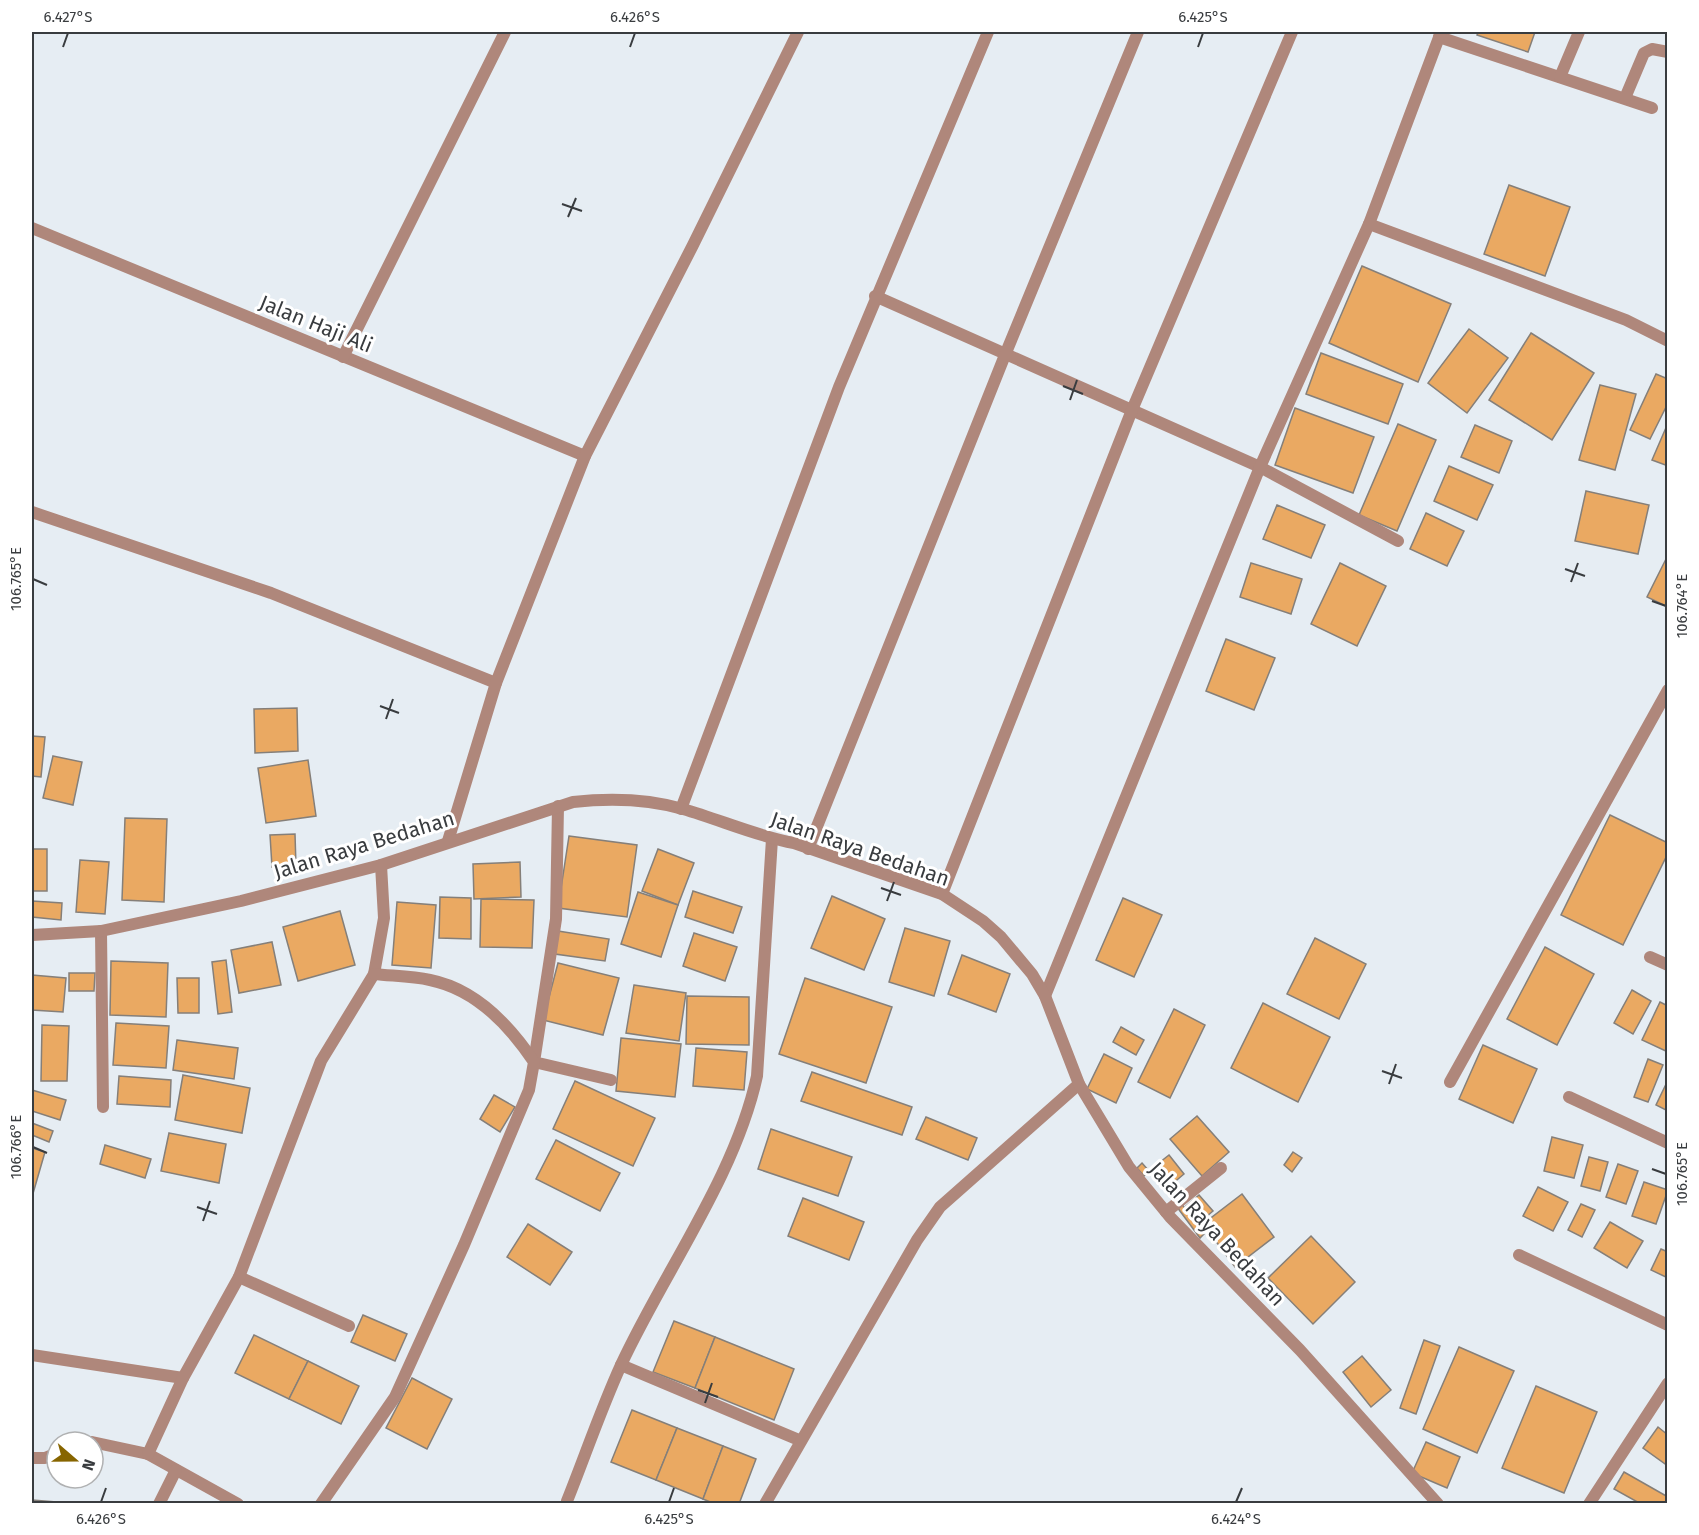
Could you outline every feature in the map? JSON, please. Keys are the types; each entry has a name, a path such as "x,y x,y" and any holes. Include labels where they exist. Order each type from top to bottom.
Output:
{"street":[{"path":"343,357 505,32"},
{"path":"448,841 496,683 585,456 798,32"},
{"path":"681,808 875,296 988,32"},
{"path":"808,849 1005,355 1138,32"},
{"path":"942,894 1132,410 1292,32"},
{"path":"1560,77 1579,32"},
{"path":"1045,996 1260,467 1369,224 1440,34 1652,108"},
{"path":"1625,98 1644,53 1652,49 1668,52"},
{"path":"1369,224 1626,320 1668,340"},
{"name":"Jalan Haji Ali","path":"32,228 585,456"},
{"path":"875,296 1260,467 1398,541"},
{"path":"32,512 271,593 496,683"},
{"path":"1449,1082 1668,690"},
{"name":"Jalan Raya Bedahan","path":"32,935 101,931 241,901 381,865 558,806 602,798 681,808 942,894 983,921 1001,937 1032,974 1045,996 1079,1084 1129,1167 1166,1212 1300,1350 1438,1503"},
{"path":"321,1503 395,1397 465,1245 529,1090 556,919 558,806"},
{"path":"567,1501 621,1365 723,1170 751,1103 757,1076 772,839"},
{"path":"148,1454 183,1377 239,1277 321,1061 374,974 384,918 381,865"},
{"path":"101,931 103,1107"},
{"path":"1650,957 1668,965"},
{"path":"374,974 431,980 459,990 489,1010 515,1032 534,1062 611,1080"},
{"path":"765,1503 799,1440 917,1240 940,1207 1079,1084"},
{"path":"1569,1097 1668,1143"},
{"path":"1166,1212 1221,1168"},
{"path":"1519,1255 1668,1325"},
{"path":"239,1277 349,1326"},
{"path":"32,1355 183,1377"},
{"path":"621,1365 799,1440"},
{"path":"1590,1503 1668,1383"},
{"path":"105,1446 126,1452 148,1454 238,1503"},
{"path":"159,1503 176,1470"}],"building":[{"path":"1478,32 1535,32 1528,52 1477,35"},
{"path":"1509,185 1570,207 1545,276 1484,254"},
{"path":"1362,266 1451,304 1418,382 1329,343"},
{"path":"1469,329 1508,358 1467,413 1428,383"},
{"path":"1531,333 1594,373 1552,440 1489,400"},
{"path":"1321,353 1403,384 1388,424 1306,394"},
{"path":"1656,374 1668,379 1668,403 1650,439 1630,430"},
{"path":"1600,385 1636,394 1615,470 1579,460"},
{"path":"1295,408 1374,437 1353,493 1275,465"},
{"path":"1668,423 1668,466 1652,460"},
{"path":"1398,424 1436,440 1397,531 1359,515"},
{"path":"1475,425 1512,441 1499,473 1461,457"},
{"path":"1449,466 1493,485 1477,520 1434,501"},
{"path":"1586,491 1649,505 1638,554 1575,541"},
{"path":"1277,505 1325,525 1311,558 1263,539"},
{"path":"1426,513 1464,531 1447,566 1410,549"},
{"path":"1668,555 1668,607 1647,597"},
{"path":"1251,563 1302,579 1291,614 1240,597"},
{"path":"1340,563 1386,586 1357,646 1311,624"},
{"path":"1226,639 1275,658 1254,710 1206,691"},
{"path":"297,708 298,751 255,753 254,709"},
{"path":"32,736 45,737 41,777 32,776"},
{"path":"53,756 82,762 73,805 43,798"},
{"path":"308,760 316,816 266,823 258,768"},
{"path":"1610,815 1668,843 1668,853 1623,945 1561,915"},
{"path":"125,818 167,819 164,902 122,900"},
{"path":"295,834 296,866 272,867 270,835"},
{"path":"569,836 637,845 627,917 558,908"},
{"path":"32,849 47,849 47,891 32,891"},
{"path":"658,849 694,863 678,905 642,891"},
{"path":"80,860 109,862 105,914 76,912"},
{"path":"520,862 521,897 474,899 473,864"},
{"path":"693,891 742,907 733,933 685,917"},
{"path":"638,892 678,905 661,957 621,944"},
{"path":"832,896 885,919 864,970 811,948"},
{"path":"440,897 471,898 471,939 439,938"},
{"path":"1123,898 1162,915 1134,977 1096,960"},
{"path":"481,899 534,900 532,948 480,947"},
{"path":"32,901 62,903 61,920 32,917"},
{"path":"397,902 436,905 431,968 392,965"},
{"path":"340,911 355,965 298,981 283,927"},
{"path":"905,928 950,941 934,996 889,982"},
{"path":"558,931 609,939 605,961 555,954"},
{"path":"694,933 737,947 725,981 683,966"},
{"path":"1315,938 1366,964 1339,1019 1287,994"},
{"path":"272,942 281,985 239,993 231,950"},
{"path":"1545,947 1594,974 1557,1045 1507,1019"},
{"path":"962,955 1010,974 996,1012 948,994"},
{"path":"226,960 232,1012 218,1014 212,962"},
{"path":"111,961 168,963 166,1017 110,1015"},
{"path":"558,963 619,978 603,1035 543,1020"},
{"path":"69,973 95,973 94,991 69,991"},
{"path":"32,975 66,978 63,1012 32,1010"},
{"path":"177,978 199,978 199,1013 178,1013"},
{"path":"805,978 892,1007 866,1083 779,1054"},
{"path":"634,985 686,993 679,1041 626,1033"},
{"path":"1632,990 1651,1001 1633,1034 1614,1023"},
{"path":"687,996 749,997 749,1045 686,1044"},
{"path":"1660,1002 1668,1006 1668,1052 1642,1040"},
{"path":"1263,1003 1330,1037 1298,1102 1231,1068"},
{"path":"1174,1009 1205,1025 1170,1098 1138,1082"},
{"path":"116,1023 169,1026 166,1068 113,1065"},
{"path":"42,1025 69,1026 67,1081 41,1081"},
{"path":"1121,1027 1144,1040 1136,1055 1113,1042"},
{"path":"621,1038 681,1044 675,1097 616,1091"},
{"path":"177,1040 238,1048 234,1079 173,1070"},
{"path":"1483,1045 1537,1069 1513,1123 1459,1099"},
{"path":"696,1048 747,1052 744,1090 693,1086"},
{"path":"1104,1054 1132,1068 1116,1103 1087,1089"},
{"path":"1648,1059 1663,1065 1648,1102 1634,1097"},
{"path":"812,1072 912,1107 902,1135 801,1101"},
{"path":"183,1075 250,1088 242,1133 175,1120"},
{"path":"119,1076 171,1080 170,1107 117,1104"},
{"path":"1668,1080 1668,1111 1656,1105"},
{"path":"575,1081 655,1118 633,1166 553,1129"},
{"path":"32,1090 66,1100 60,1120 32,1111"},
{"path":"494,1095 515,1107 500,1132 480,1119"},
{"path":"1197,1116 1229,1152 1202,1176 1170,1139"},
{"path":"926,1117 977,1138 968,1160 916,1139"},
{"path":"32,1123 53,1131 49,1142 32,1135"},
{"path":"771,1129 852,1157 838,1196 758,1169"},
{"path":"169,1133 226,1144 219,1183 161,1171"},
{"path":"1552,1137 1583,1145 1574,1178 1544,1171"},
{"path":"556,1140 620,1173 600,1211 536,1179"},
{"path":"105,1145 151,1159 145,1178 100,1164"},
{"path":"32,1148 45,1152 32,1197"},
{"path":"1293,1152 1302,1158 1292,1172 1284,1165"},
{"path":"1169,1155 1184,1174 1171,1185 1155,1166"},
{"path":"1589,1157 1608,1162 1600,1191 1581,1186"},
{"path":"1142,1163 1149,1171 1144,1176 1137,1168"},
{"path":"1618,1164 1638,1171 1626,1204 1606,1197"},
{"path":"1644,1182 1668,1190 1656,1224 1632,1216"},
{"path":"1538,1187 1568,1202 1553,1231 1523,1216"},
{"path":"1242,1194 1274,1237 1235,1267 1203,1224"},
{"path":"1199,1195 1213,1211 1200,1222 1186,1206"},
{"path":"803,1198 864,1222 849,1260 788,1236"},
{"path":"1181,1203 1204,1234 1200,1238 1177,1207"},
{"path":"1581,1204 1595,1210 1582,1237 1568,1230"},
{"path":"1610,1222 1643,1241 1627,1268 1594,1248"},
{"path":"528,1224 572,1252 550,1285 507,1257"},
{"path":"1311,1236 1355,1282 1313,1324 1268,1278"},
{"path":"1661,1249 1668,1252 1668,1278 1651,1270"},
{"path":"363,1315 407,1334 395,1361 351,1342"},
{"path":"674,1321 715,1337 695,1388 653,1372"},
{"path":"254,1335 308,1361 289,1399 235,1373"},
{"path":"715,1337 794,1369 774,1420 695,1388"},
{"path":"1424,1340 1440,1346 1416,1414 1400,1408"},
{"path":"1459,1347 1514,1371 1477,1453 1423,1429"},
{"path":"1362,1356 1391,1390 1371,1407 1343,1372"},
{"path":"308,1361 359,1386 341,1424 289,1399"},
{"path":"412,1378 452,1399 427,1449 386,1428"},
{"path":"1536,1386 1597,1412 1564,1493 1502,1468"},
{"path":"632,1410 677,1428 656,1480 611,1462"},
{"path":"1658,1427 1668,1435 1668,1466 1643,1448"},
{"path":"677,1428 723,1446 703,1499 656,1480"},
{"path":"1426,1442 1460,1457 1447,1488 1412,1473"},
{"path":"723,1446 756,1459 739,1504 715,1504 703,1499"},
{"path":"1624,1472 1668,1497 1668,1504 1641,1504 1614,1489"},
{"path":"32,1500 56,1502 56,1504 32,1504"}]}
